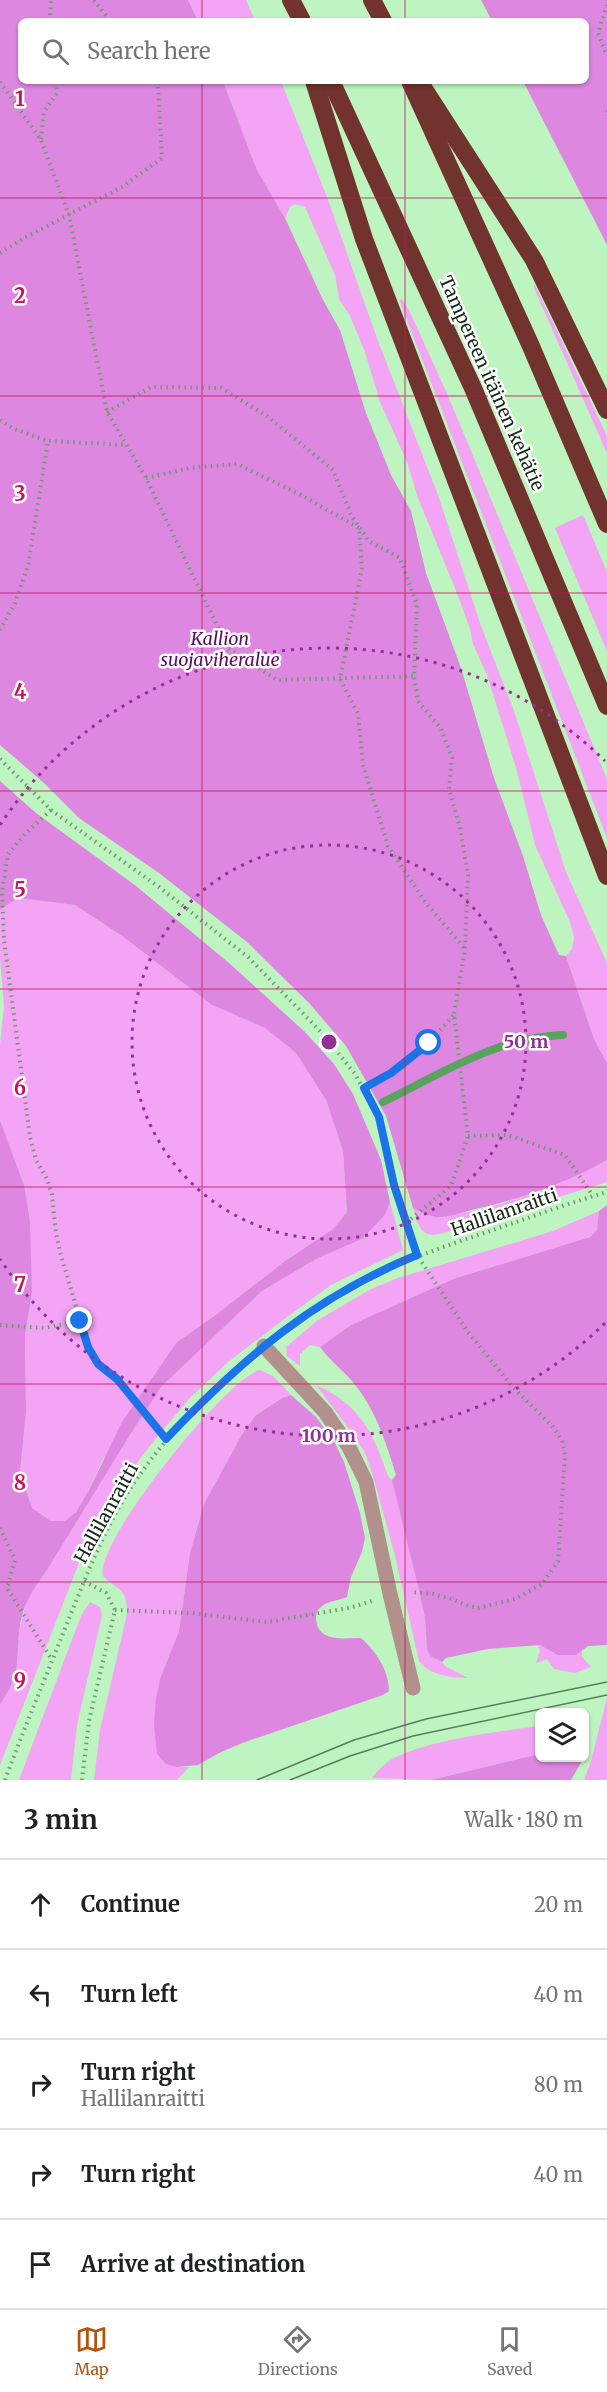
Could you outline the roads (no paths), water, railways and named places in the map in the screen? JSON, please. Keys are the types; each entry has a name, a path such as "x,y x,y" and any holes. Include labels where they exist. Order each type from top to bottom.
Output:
{"highway":[{"path":"289,0 294,18"},
{"path":"289,0 300,18"},
{"path":"372,0 381,18"},
{"path":"315,84 364,239 607,876"},
{"name":"Tampereen itäinen kehätie","path":"332,84 473,388 607,706"},
{"path":"411,84 530,344 607,524"},
{"path":"421,84 534,260 607,410"}],"lane":[{"path":"264,1346 325,1412 349,1446 366,1482 413,1688"}],"waterway":[{"path":"383,1102 492,1050 515,1042 563,1035"}],"tram line":[{"path":"257,1780 354,1740 426,1719 607,1682"},
{"path":"290,1780 350,1756 413,1736 607,1695"}],"park label":[{"name":"Kallion suojaviheralue","path":"220,648"}]}
